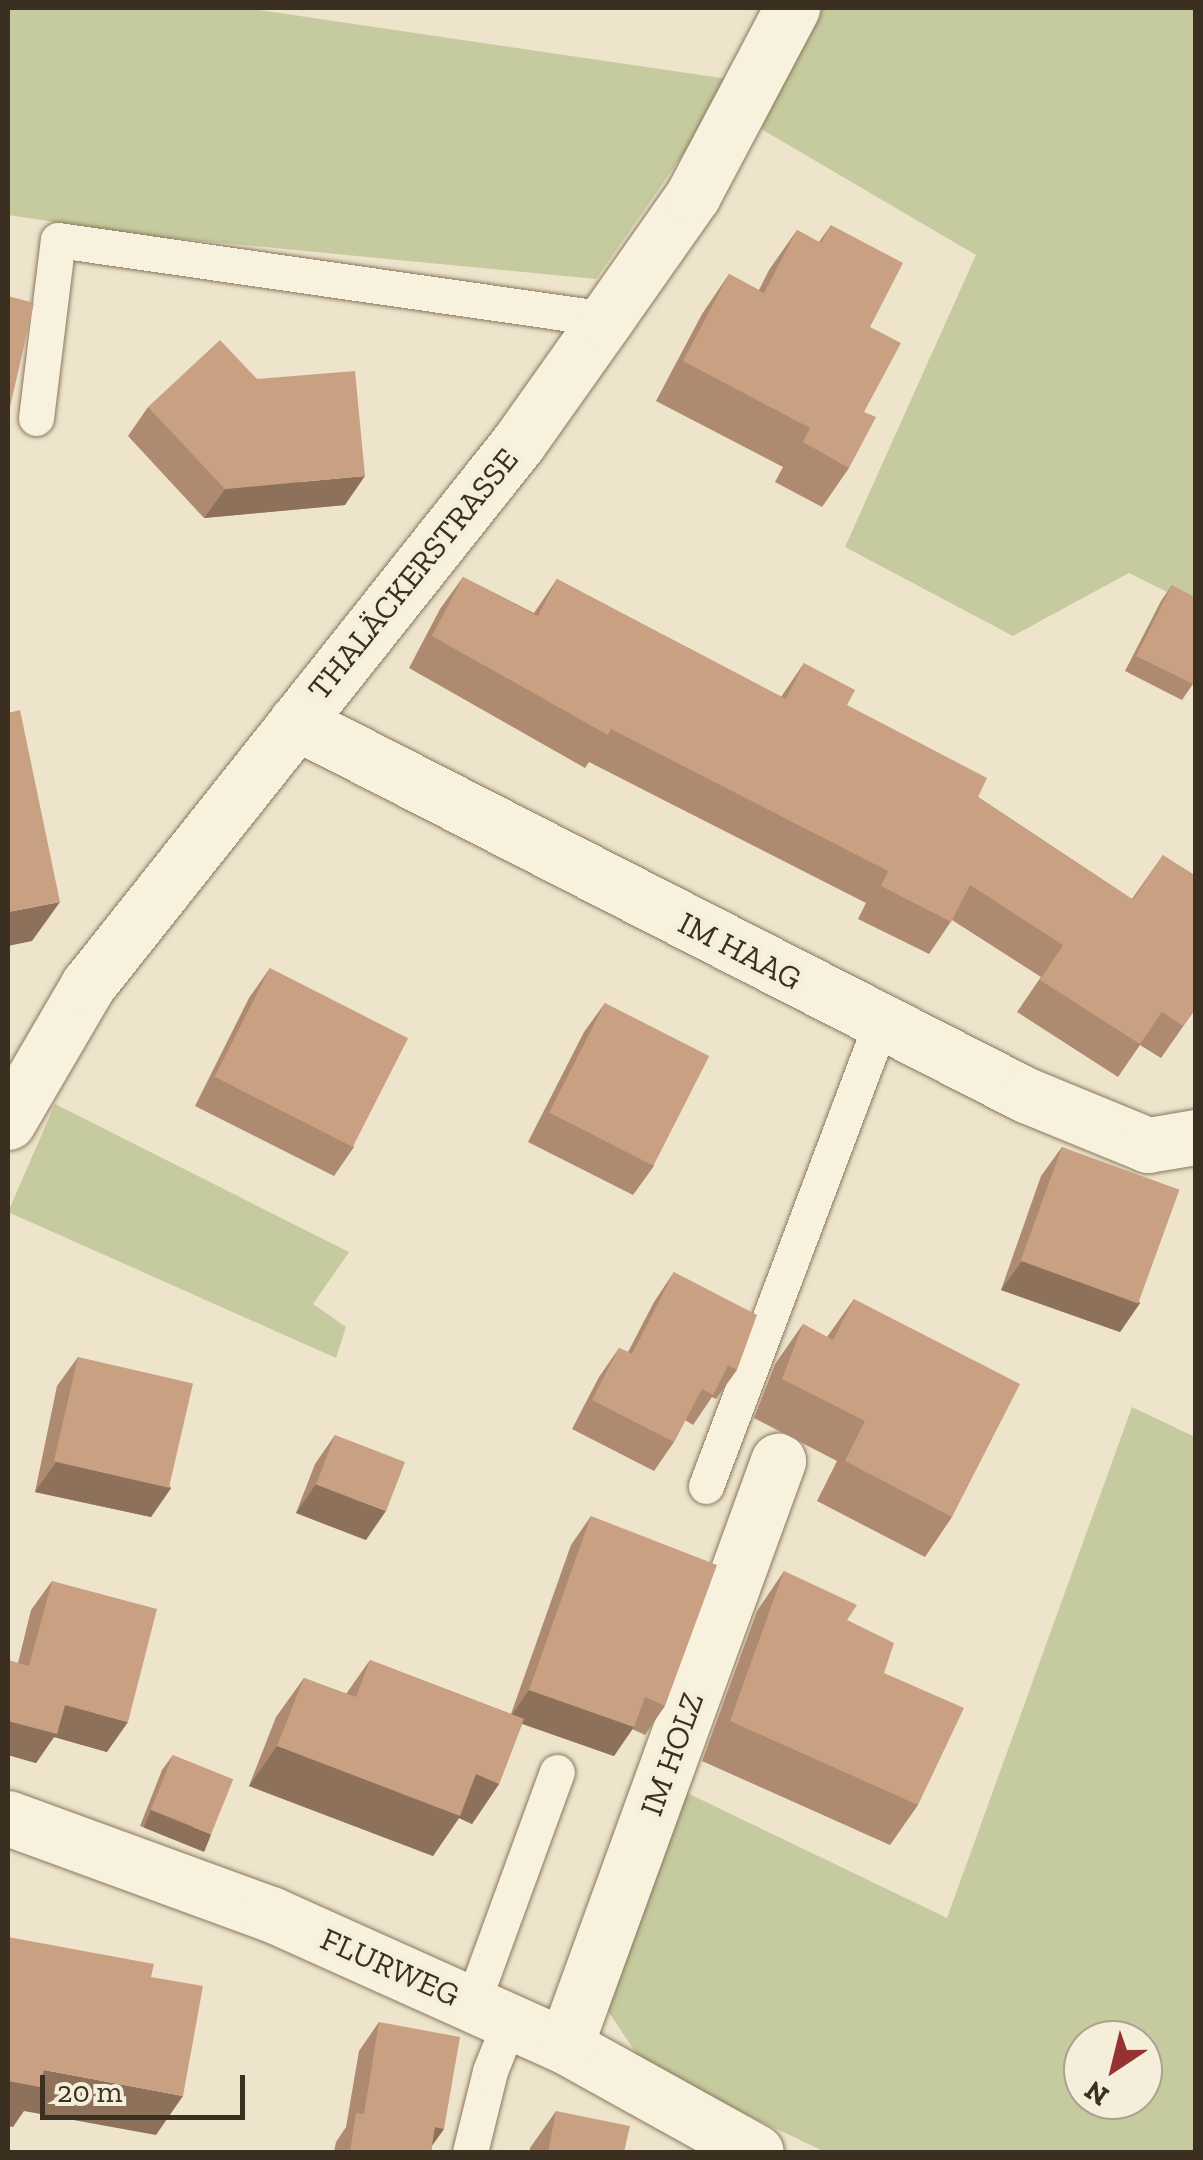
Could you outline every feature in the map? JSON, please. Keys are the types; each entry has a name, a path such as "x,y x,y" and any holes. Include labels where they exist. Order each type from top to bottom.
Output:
{"street":[{"name":"THALÄCKERSTRASSE","path":"8,1122 88,985 518,442 606,319 693,195 792,8"},
{"name":"IM HAAG","path":"296,722 881,1024 1100,1128 1148,1145 1196,1137"},
{"name":"IM HOLZ","path":"565,2046 778,1461"},
{"name":"FLURWEG","path":"8,1818 271,1914 565,2046 756,2152"}],"lane":[{"path":"36,418 58,240 606,319"},
{"path":"706,1486 881,1024"},
{"path":"470,2152 490,2070 491,2013 556,1772"}],"green space":[{"path":"8,8 245,8 735,80 596,279 149,236 8,215"},
{"path":"816,8 1195,8 1195,606 1129,573 1013,636 845,547 976,255 761,129"},
{"path":"55,1104 349,1252 313,1304 346,1327 336,1358 8,1212"},
{"path":"1132,1407 1195,1437 1195,2152 825,2152 644,2065 602,2002 679,1789 947,1918"}],"building":[{"path":"831,225 903,263 870,327 901,343 864,412 876,417 849,468 803,442 810,428 683,361 729,274 764,293 797,230 821,243"},
{"path":"8,296 34,303 10,407 8,406"},
{"path":"220,340 257,379 355,371 365,476 225,489 148,407"},
{"path":"463,577 538,616 557,579 786,699 804,663 855,690 847,705 987,778 978,797 1133,900 1163,855 1196,876 1196,1008 1183,1026 1162,1012 1140,1044 1040,980 1063,945 970,885 951,922 881,886 888,871 611,729 608,735 432,636"},
{"path":"1172,585 1196,598 1193,684 1136,656"},
{"path":"20,710 60,902 8,912 8,713"},
{"path":"270,968 408,1038 353,1147 215,1077"},
{"path":"605,1003 709,1056 653,1166 549,1113"},
{"path":"1062,1147 1179,1190 1138,1303 1021,1261"},
{"path":"674,1272 757,1315 737,1370 728,1365 713,1395 702,1389 674,1442 592,1400 619,1348 632,1354"},
{"path":"854,1299 1020,1384 952,1517 845,1461 865,1421 782,1379 803,1324 833,1340"},
{"path":"78,1357 193,1384 169,1488 54,1461"},
{"path":"335,1435 405,1462 386,1511 316,1484"},
{"path":"591,1516 717,1565 665,1706 645,1697 634,1727 529,1690"},
{"path":"784,1571 857,1605 847,1620 894,1643 884,1673 964,1708 918,1805 730,1721"},
{"path":"52,1581 157,1609 128,1722 65,1705 57,1734 8,1721 8,1660 29,1666"},
{"path":"370,1660 524,1719 499,1784 476,1774 460,1816 277,1746 304,1678 356,1697"},
{"path":"173,1755 233,1779 211,1834 151,1810"},
{"path":"8,1937 154,1964 151,1977 203,1986 183,2096 44,2070 40,2087 8,2081"},
{"path":"379,2022 460,2037 444,2129 435,2127 431,2152 350,2152 356,2113 364,2114"},
{"path":"556,2111 630,2126 624,2152 548,2152"}]}
